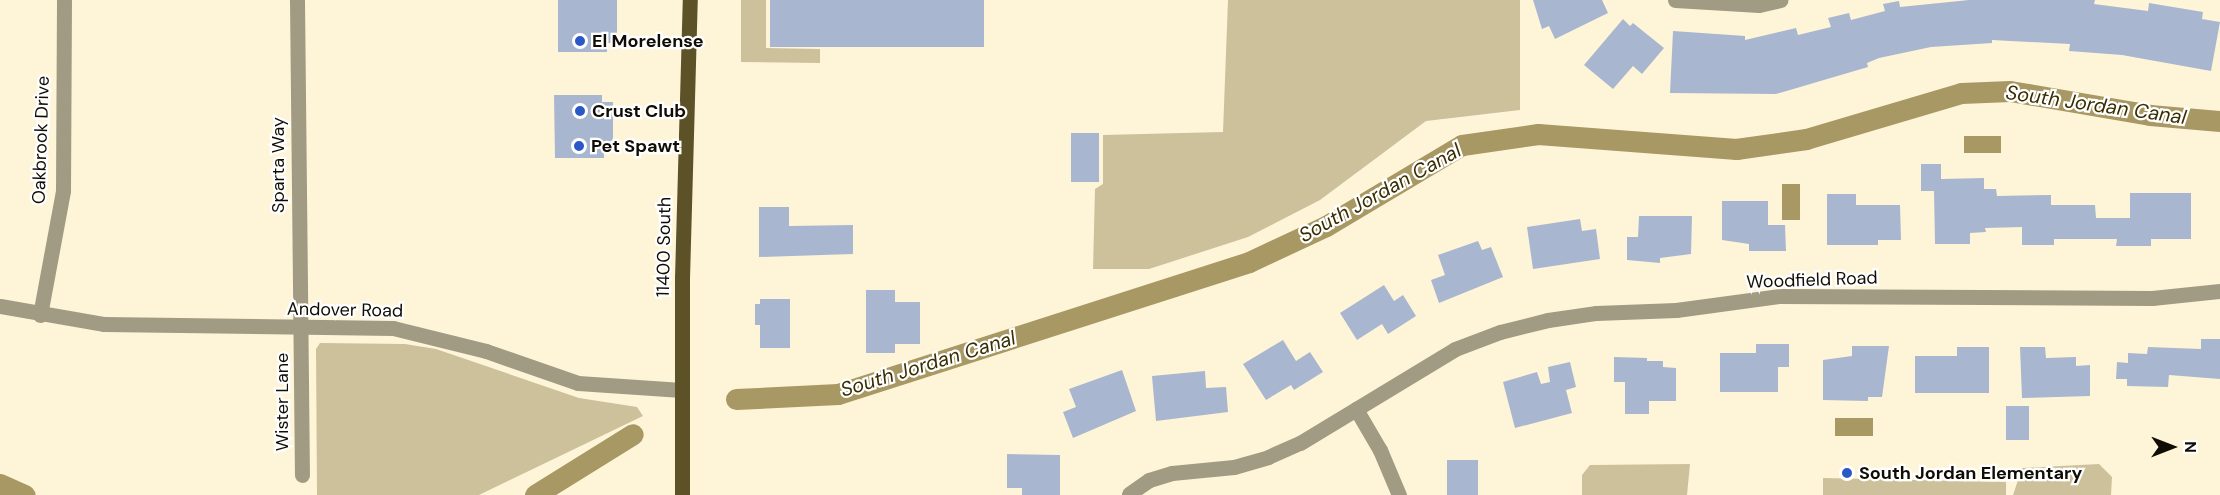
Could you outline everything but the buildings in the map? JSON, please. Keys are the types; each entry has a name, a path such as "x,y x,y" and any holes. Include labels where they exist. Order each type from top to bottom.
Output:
{"main road":[{"name":"11400 South","path":"682,495 690,0"}],"street":[{"name":"Oakbrook Drive","path":"40,315 63,191 64,0"},
{"name":"Sparta Way","path":"297,0 301,329"},
{"path":"1675,0 1759,5 1780,0"},
{"name":"Woodfield Road","path":"1129,494 1149,480 1172,473 1234,467 1268,457 1356,409 1455,349 1500,332 1596,313 1676,310 1780,296 2152,298 2220,291"},
{"name":"Andover Road","path":"0,306 40,315 104,324 301,329 393,328 486,351 578,383 682,390"},
{"name":"Wister Lane","path":"301,329 302,475"},
{"path":"1356,409 1380,450 1399,495"}],"shaded area":[{"path":"741,0 766,0 766,48 820,49 820,63 741,62"},
{"path":"1228,0 1520,0 1520,110 1426,121 1320,200 1248,237 1149,269 1093,269 1095,189 1103,184 1103,135 1223,132"},
{"path":"1964,136 2001,136 2001,153 1964,153"},
{"path":"1782,184 1800,184 1800,220 1782,220"},
{"path":"320,343 405,344 436,349 579,398 637,407 643,416 479,495 317,495 316,349"},
{"path":"1835,418 1873,418 1873,436 1835,436"},
{"path":"1690,464 1687,495 1582,495 1582,475 1590,465"},
{"path":"2099,464 2112,477 2111,495 2013,495 2022,468"},
{"path":"1823,478 2006,482 2006,495 1823,495"}],"waterway":[{"name":"South Jordan Canal","path":"736,399 838,394 1249,262 1326,226 1462,145 1538,134 1736,149 1806,139 1961,93 2010,91 2150,115 2220,121"},
{"name":"South Jordan Canal","path":"535,495 633,434"},
{"name":"South Jordan Canal","path":"0,484 25,495"}],"place":[{"name":"El Morelense","path":"580,41"},
{"name":"Crust Club","path":"580,111"},
{"name":"Pet Spawt","path":"579,146"},
{"name":"South Jordan Elementary","path":"1847,473"}]}
